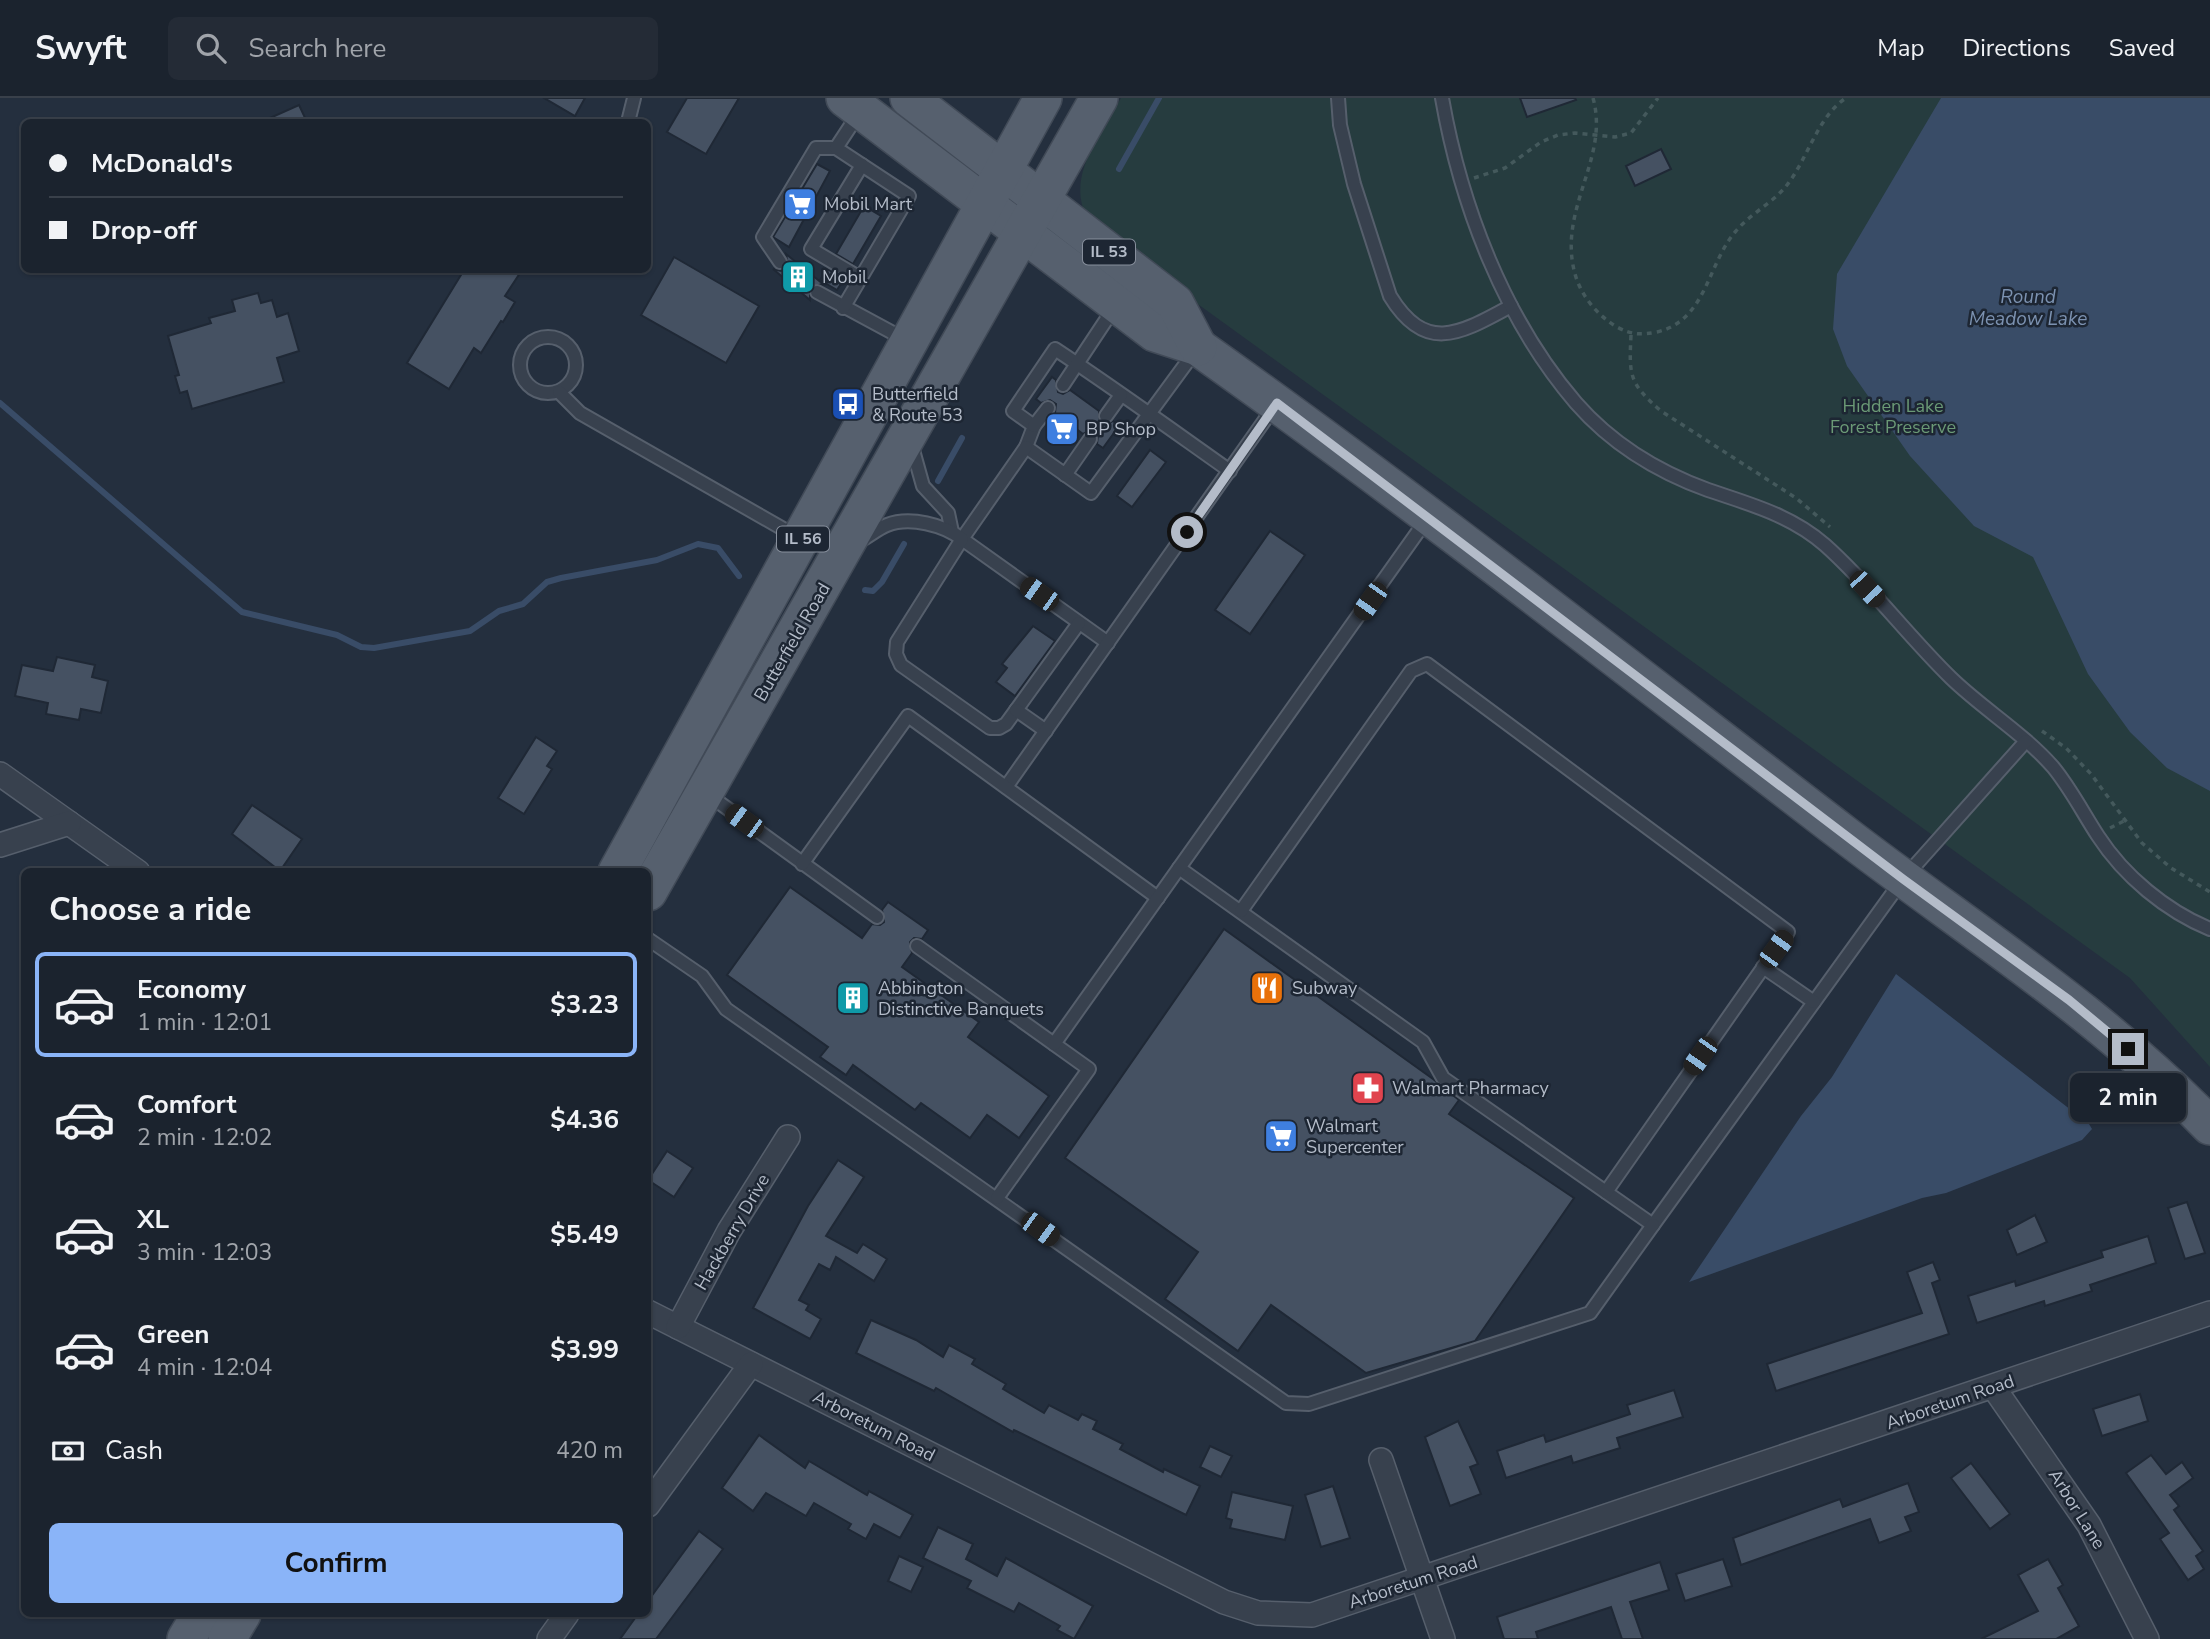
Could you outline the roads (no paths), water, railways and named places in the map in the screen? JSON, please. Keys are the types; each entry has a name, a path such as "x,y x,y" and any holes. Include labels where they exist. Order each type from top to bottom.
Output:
{"main road":[{"name":"IL 53","path":"909,98 1175,303 1198,347"},
{"name":"IL 56","path":"619,868 1043,98"},
{"name":"Butterfield Road","path":"651,887 846,548 1099,98"},
{"name":"IL 53","path":"853,104 1155,333 1198,347 1429,516 1903,879 2108,1031 2210,1126"},
{"path":"186,1639 199,1617"},
{"path":"228,1639 240,1617"}],"street":[{"path":"0,774 132,868"},
{"path":"0,845 69,823"},
{"name":"Hackberry Drive","path":"678,1327 729,1231 788,1137"},
{"name":"Arboretum Road","path":"651,1314 1241,1609 1271,1614 1312,1615 1994,1388 2210,1313"},
{"path":"651,1501 751,1364"},
{"name":"Arbor Lane","path":"1994,1388 2089,1525 2147,1639"},
{"path":"1381,1460 1443,1639"},
{"path":"548,1639 565,1617"}],"lane":[{"path":"629,119 634,98"},
{"path":"1338,98 1340,125 1354,184 1390,296 1401,313 1424,331 1446,335 1474,326 1511,306"},
{"path":"1442,98 1462,182 1483,243 1511,306 1547,366 1577,405 1615,441 1662,471 1751,503 1792,522 1824,544 1951,677 2052,766 2077,797 2098,836 2125,872 2167,906 2210,929"},
{"path":"836,148 853,104"},
{"path":"779,262 763,237 816,148 836,148 909,196 843,308"},
{"path":"860,278 811,249 862,165"},
{"path":"817,292 908,341"},
{"path":"1063,385 1116,304"},
{"path":"553,337 562,340 574,354 576,371 572,380 559,391 551,394 533,390 521,377 520,359 523,351 536,339 553,337"},
{"path":"1026,447 1091,494 1198,347"},
{"path":"1034,426 1013,411 1055,349 1230,471"},
{"path":"559,391 580,413 802,540"},
{"path":"1106,416 1121,395"},
{"path":"1006,787 1277,403"},
{"path":"1048,408 1034,426 1026,447 957,536 897,642 896,654 901,664 990,727 999,728 1006,724 1079,623"},
{"path":"908,435 923,486 948,513 957,536"},
{"path":"1065,475 1090,439"},
{"path":"1054,1044 1429,516"},
{"path":"846,548 887,525 906,521 957,536 1108,643"},
{"path":"1241,911 1411,671 1427,664 1788,932 1605,1192"},
{"path":"1016,710 1046,731"},
{"path":"802,864 908,716 1158,898"},
{"path":"651,941 702,976 726,1009 997,1198 1276,1398 1296,1405 1310,1405 1590,1313 1903,879 2026,741"},
{"path":"706,793 877,917"},
{"path":"1179,868 1423,1042 1443,1078 1653,1224"},
{"path":"917,946 1089,1069 997,1198"},
{"path":"1763,967 1814,1002"}],"water":[{"name":"Round Meadow Lake","path":"1941,98 2210,98 2210,791 2167,768 2130,732 2088,674 2033,557 1974,526 1910,456 1847,366 1833,329 1837,274"},
{"path":"1896,974 2092,1129 2082,1140 1946,1193 1922,1198 1689,1282 1801,1116 1832,1077"}],"waterway":[{"path":"1119,169 1159,98"},
{"path":"0,403 242,612 337,635 361,647 374,648 470,631 499,611 523,604 547,582 657,560 698,544 718,548 739,576"},
{"path":"938,481 962,438"},
{"path":"865,590 873,591 882,582 904,544"}],"place":[{"name":"Mobil Mart","path":"800,204"},
{"name":"Mobil","path":"798,277"},
{"name":"Butterfield & Route 53","path":"848,404"},
{"name":"BP Shop","path":"1062,429"},
{"name":"Subway","path":"1267,988"},
{"name":"Abbington Distinctive Banquets","path":"853,998"},
{"name":"Walmart Pharmacy","path":"1368,1088"},
{"name":"Walmart Supercenter","path":"1281,1136"}],"park label":[{"name":"Hidden Lake Forest Preserve","path":"1893,416"}]}
